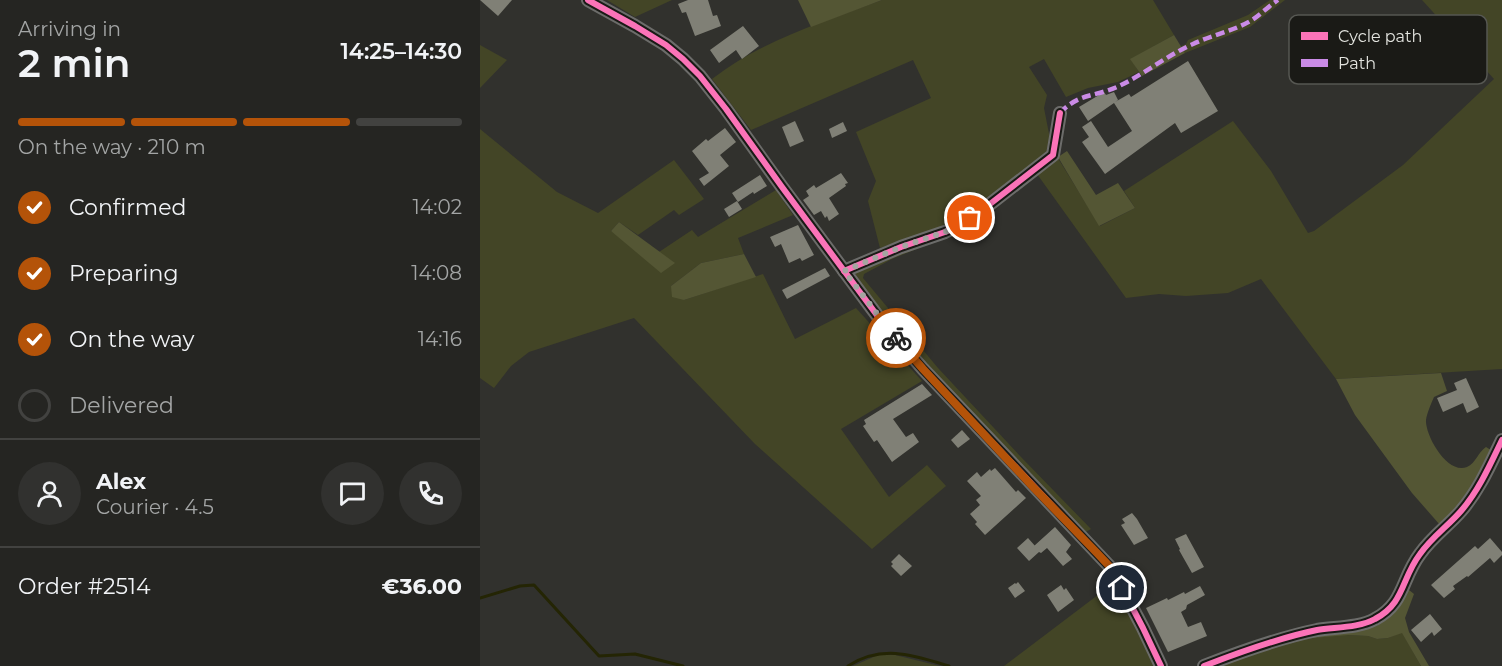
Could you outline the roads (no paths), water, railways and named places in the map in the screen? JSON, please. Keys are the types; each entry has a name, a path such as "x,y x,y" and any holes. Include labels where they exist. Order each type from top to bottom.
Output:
{"street":[{"path":"588,0 666,45 700,76 882,322 923,369 1112,569 1161,666"},
{"path":"844,271 901,247 945,232 981,211 1053,155 1060,113"},
{"path":"1204,666 1244,650 1316,630 1372,621 1386,613 1398,599 1419,554 1472,498 1502,440"}],"waterway":[{"path":"480,598 520,586 534,585 599,656 635,654 683,666"},
{"path":"848,666 861,659 885,653 910,655 949,666"}]}
